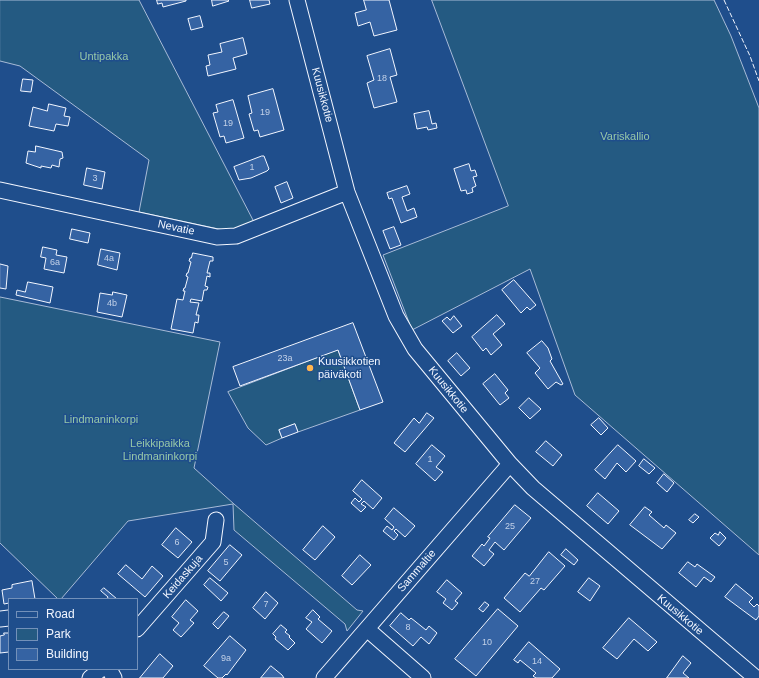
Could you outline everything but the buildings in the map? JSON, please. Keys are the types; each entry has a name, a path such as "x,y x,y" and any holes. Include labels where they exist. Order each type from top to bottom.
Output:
{"street":[{"name":"Kuusikkotie","path":"297,0 348,192 384,289 404,332 415,349 510,464 533,488 756,678"},
{"name":"Nevatie","path":"0,190 217,238 236,236 348,192"},
{"name":"Sammaltie","path":"324,678 510,464"},
{"name":"Keidaskuja","path":"138,628 213,542 216,520"},
{"path":"367,629 423,678"},
{"path":"90,678 100,670"}],"green space":[{"name":"Untipakka","path":"0,0 139,0 254,222 228,231 139,212 149,160 20,66 0,61"},
{"name":"Variskallio","path":"432,0 714,0 731,36 759,108 759,555 575,395 530,269 412,330 383,255 508,206"},
{"name":"Lindmaninkorpi","path":"0,297 220,342 194,468 357,610 363,611 347,631 345,624 234,530 233,504 128,521 62,598 57,598 0,543"},
{"path":"338,350 360,410 298,432 295,424 279,430 282,438 266,445 248,428 228,392"}],"fence":[{"path":"724,0 750,56 759,81"}],"place":[{"name":"Kuusikkotien päiväkoti","path":"310,368"}],"park label":[{"name":"Leikkipaikka Lindmaninkorpi","path":"160,450"}]}
